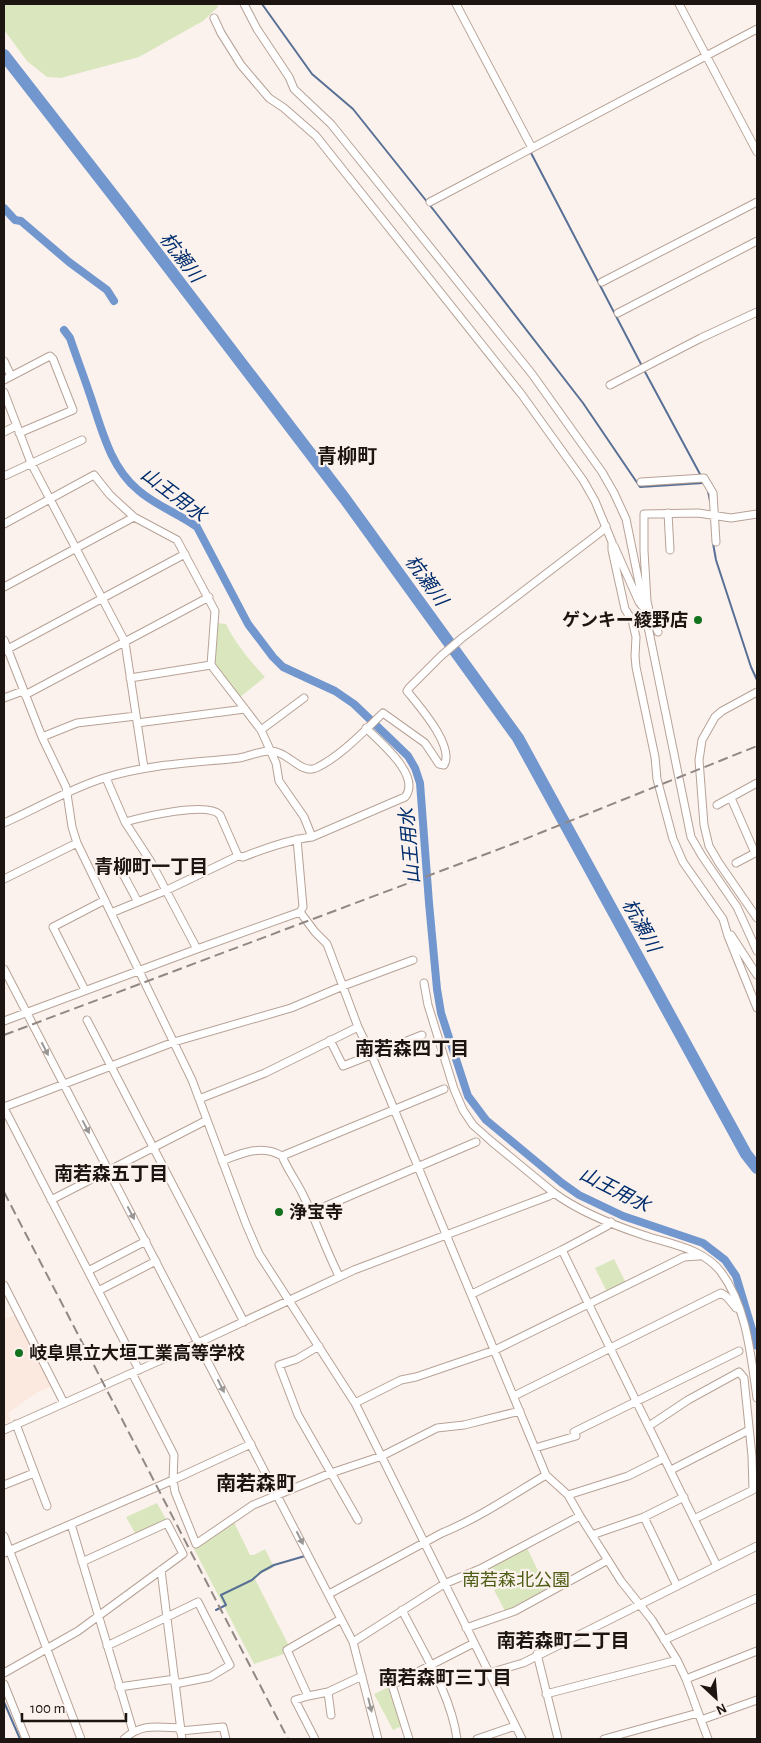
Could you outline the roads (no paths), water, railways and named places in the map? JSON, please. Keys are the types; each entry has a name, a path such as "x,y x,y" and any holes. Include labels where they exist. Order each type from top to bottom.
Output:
{"street":[{"path":"244,4 257,29 289,77 294,89 331,124 532,374 602,472 614,493 626,519 691,837 737,907 757,951"},
{"path":"456,4 532,148"},
{"path":"679,4 757,152"},
{"path":"214,18 241,65 269,98 284,108 316,136 412,256 432,284 500,364 583,480 595,501 638,602 646,610 658,632"},
{"path":"430,202 757,29"},
{"path":"602,282 757,202"},
{"path":"618,313 757,240"},
{"path":"610,385 701,338 757,312"},
{"path":"4,380 50,356 54,359 73,410 18,430 4,432"},
{"path":"4,361 12,376"},
{"path":"4,392 31,463 125,642 144,768"},
{"path":"4,476 82,440"},
{"path":"4,524 94,475 110,495 134,518 177,540 215,611 216,618 211,666 261,730 276,763 279,781 304,817 312,837"},
{"path":"642,482 704,478 713,493 716,542"},
{"path":"668,513 670,550"},
{"path":"646,610 644,514 698,513 731,518 757,514"},
{"path":"4,587 134,518"},
{"path":"5,820 67,792 106,778 144,768 242,758 270,751 281,752 305,769 314,769 339,753 383,713 424,743 439,764 444,765 447,757 439,735 407,691 462,638 606,526"},
{"path":"612,542 612,550 625,609 632,620 636,637 636,668 655,756 657,779 669,826 683,862 717,909 757,1008"},
{"path":"6,650 185,554"},
{"path":"4,698 24,693 125,642 208,597"},
{"path":"4,640 6,650 42,737 66,787 72,827 77,843 192,1080 259,1254 355,1402 522,1739"},
{"path":"130,678 211,666"},
{"path":"757,692 722,711 715,717 702,740 699,760 704,825 708,846 718,864 757,918"},
{"path":"261,730 304,698"},
{"path":"42,737 77,723 245,709"},
{"path":"112,913 238,856 244,857 297,838 312,837 405,797 408,793 409,782 403,767 368,727"},
{"path":"106,778 125,822 151,862 197,949"},
{"path":"717,805 757,783"},
{"path":"731,798 756,852 736,863"},
{"path":"125,822 181,810 211,810 220,815 238,856"},
{"path":"4,1021 300,912 303,907 297,838"},
{"path":"4,880 77,843"},
{"path":"123,874 138,902"},
{"path":"85,990 53,927 105,900"},
{"path":"300,912 327,944 358,1027 419,1167 546,1475 568,1495 621,1581 677,1660 708,1739"},
{"path":"724,925 757,975"},
{"path":"139,1370 4,1107 174,1042 277,1013 413,960"},
{"path":"4,969 353,1642 378,1739"},
{"path":"424,983 428,1005 454,1089 463,1110 473,1125 566,1202 642,1235 684,1248 702,1256 720,1270 736,1300 742,1317 757,1398"},
{"path":"87,1020 244,1322"},
{"path":"199,1099 265,1073 358,1027"},
{"path":"330,1040 343,1066 422,1035"},
{"path":"282,1156 444,1089"},
{"path":"51,1200 206,1120"},
{"path":"312,1212 476,1142"},
{"path":"222,1161 249,1150 272,1150 282,1156 287,1169 301,1190 312,1212 325,1248 339,1276"},
{"path":"4,1430 244,1322 339,1276 554,1193"},
{"path":"472,1294 562,1250 607,1226 610,1222"},
{"path":"88,1271 146,1241"},
{"path":"562,1250 717,1566"},
{"path":"355,1402 401,1380 416,1377 495,1350 684,1257 702,1256"},
{"path":"98,1291 156,1261"},
{"path":"4,1285 64,1403"},
{"path":"514,1396 721,1293 728,1297 735,1306 739,1316 742,1317"},
{"path":"319,1346 279,1366 298,1415 358,1520"},
{"path":"535,1448 576,1436 574,1432 739,1351"},
{"path":"649,1426 688,1400 739,1372 744,1378 750,1430 753,1490 694,1519"},
{"path":"132,1373 174,1455 173,1480 175,1492 196,1544 253,1505 331,1473 382,1456 437,1428 464,1426 520,1412"},
{"path":"16,1424 47,1506"},
{"path":"671,1470 750,1430"},
{"path":"7,1552 251,1444"},
{"path":"568,1495 628,1476 664,1458"},
{"path":"4,1485 34,1473"},
{"path":"329,1594 424,1542 485,1512 546,1475"},
{"path":"592,1535 644,1517 684,1497"},
{"path":"353,1642 444,1584 480,1569 580,1516"},
{"path":"644,1517 677,1586"},
{"path":"4,1673 78,1631 183,1554 167,1523 82,1562"},
{"path":"71,1524 133,1731"},
{"path":"4,1536 7,1552 47,1649 81,1739"},
{"path":"489,1673 523,1662 757,1547"},
{"path":"466,1628 515,1611 608,1560"},
{"path":"161,1570 182,1739"},
{"path":"664,1640 757,1598"},
{"path":"107,1646 198,1602 230,1665 210,1677 119,1686"},
{"path":"402,1610 451,1711 457,1739"},
{"path":"308,1696 287,1650 341,1619"},
{"path":"409,1739 392,1685 474,1643"},
{"path":"686,1679 757,1651"},
{"path":"537,1654 558,1739"},
{"path":"546,1694 677,1660"},
{"path":"315,1739 295,1700 328,1692 362,1676"},
{"path":"4,1684 26,1739"},
{"path":"328,1692 331,1716"},
{"path":"701,1720 757,1700"},
{"path":"604,1739 698,1712"},
{"path":"124,1739 133,1731 152,1727 180,1729 224,1726 226,1739"},
{"path":"478,1739 515,1726"}],"waterway":[{"path":"262,4 312,74 353,109 436,213 583,403 640,487 703,483"},
{"name":"杭瀬川","path":"4,55 345,499 518,738 746,1154 757,1168"},
{"path":"530,151 642,366"},
{"name":"山王用水","path":"4,208 15,220 21,221 69,262 107,290 114,301"},
{"name":"山王用水","path":"64,330 70,338 107,445 128,480 152,501 197,527 248,624 273,657 283,667 335,691 354,704 408,756 415,768 420,783 437,989 441,1013 468,1096 486,1120 579,1195 623,1216 703,1243 725,1260 736,1276 757,1346"},
{"path":"644,370 701,476"},
{"path":"708,491 710,501"},
{"path":"713,543 716,560 757,680"},
{"path":"216,1610 226,1605 221,1595 252,1580 261,1572 274,1565 305,1556"},
{"path":"4,1702 20,1739"}],"railway":[{"path":"4,1035 510,845 757,746"},
{"path":"4,1192 288,1739"}],"place":[{"name":"ゲンキー綾野店","path":"698,620"},
{"name":"浄宝寺","path":"279,1212"},
{"name":"岐阜県立大垣工業高等学校","path":"19,1353"}],"district":[{"name":"青柳町","path":"347,456"},
{"name":"青柳町一丁目","path":"151,866"},
{"name":"南若森四丁目","path":"412,1048"},
{"name":"南若森五丁目","path":"111,1173"},
{"name":"南若森町","path":"256,1483"},
{"name":"南若森町二丁目","path":"563,1640"},
{"name":"南若森町三丁目","path":"445,1677"}],"park label":[{"name":"南若森北公園","path":"516,1580"}]}
